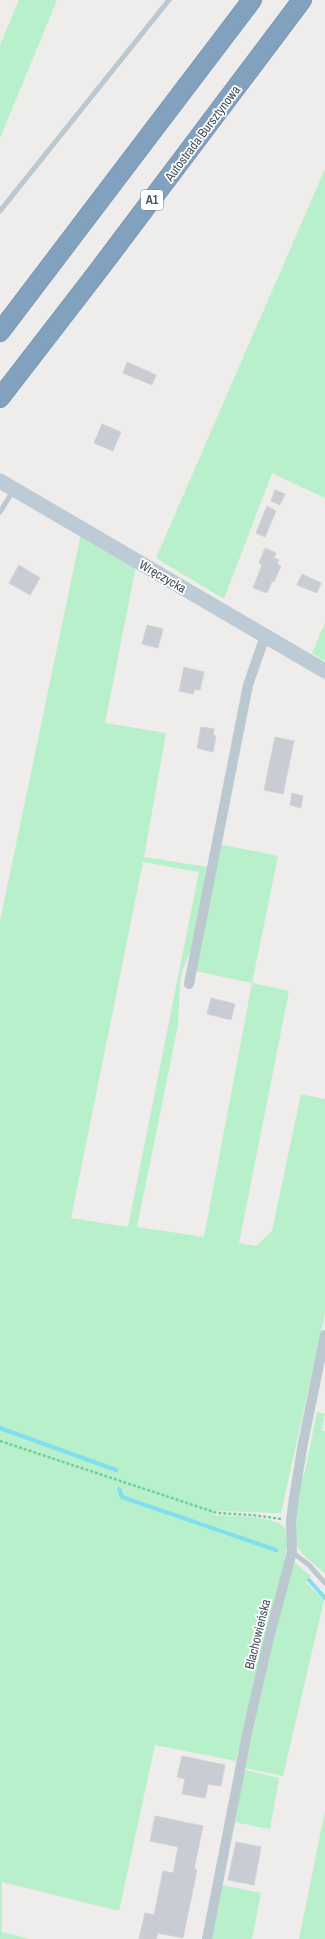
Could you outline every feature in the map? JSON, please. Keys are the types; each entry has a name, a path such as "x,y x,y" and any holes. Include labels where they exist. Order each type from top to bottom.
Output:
{"highway":[{"path":"0,332 252,0"},
{"name":"Autostrada Bursztynowa","path":"0,398 98,271 302,0"}],"main road":[{"name":"Wręczycka","path":"0,481 325,671"}],"street":[{"path":"188,984 248,685 266,636"},
{"name":"Blachowieńska","path":"207,1939 247,1734 268,1642 292,1552 291,1520 303,1443 325,1335"}],"lane":[{"path":"0,211 169,0"},
{"path":"0,512 14,489"},
{"path":"292,1552 309,1565 325,1583"}],"path":[{"path":"0,1441 217,1513 253,1515 291,1520"}],"green space":[{"path":"19,0 57,0 0,138 0,45"},
{"path":"325,169 325,498 272,473 224,599 156,558"},
{"path":"82,529 137,561 105,723 166,733 144,857 208,867 191,950 183,969 180,982 178,1025 137,1227 204,1237 252,983 289,991 239,1243 256,1246 272,1231 301,1094 325,1099 325,1314 281,1513 215,1511 213,1515 256,1517 277,1522 285,1528 288,1538 284,1568 273,1604 236,1761 155,1745 119,1911 2,1882 2,1932 29,1939 0,1939 0,921","holes":["143,862 199,872 128,1227 71,1218"]},
{"path":"325,623 325,661 312,653"},
{"path":"219,844 278,856 252,983 195,971"},
{"path":"317,1412 325,1414 322,1430 325,1431 325,1574 301,1552 296,1543 296,1513 301,1476 304,1476"},
{"path":"294,1562 311,1576 306,1582 324,1600 283,1776 245,1768 276,1626"},
{"path":"245,1770 279,1778 270,1829 234,1822"},
{"path":"325,1811 325,1939 299,1939"},
{"path":"222,1885 261,1893 252,1939 211,1939"}],"building":[{"path":"127,362 156,375 152,385 123,373"},
{"path":"102,424 121,432 113,451 94,443"},
{"path":"275,490 285,494 280,505 271,501"},
{"path":"267,506 276,511 265,537 256,533"},
{"path":"265,548 276,553 274,558 279,560 277,564 281,566 267,593 253,588 262,565 259,563"},
{"path":"19,565 40,578 30,595 9,583"},
{"path":"302,574 321,583 317,593 297,585"},
{"path":"147,625 163,629 158,648 142,644"},
{"path":"184,667 204,672 200,690 195,689 193,694 179,691"},
{"path":"201,727 214,729 213,735 216,736 213,752 197,748"},
{"path":"275,737 294,741 283,794 264,790"},
{"path":"292,793 303,796 301,808 290,805"},
{"path":"211,998 235,1004 231,1020 207,1014"},
{"path":"182,1756 225,1765 221,1786 208,1784 205,1798 182,1794 185,1779 177,1777"},
{"path":"155,1816 203,1826 194,1869 197,1870 183,1938 158,1933 156,1939 139,1939 145,1913 154,1915 163,1871 173,1873 178,1847 150,1841"},
{"path":"236,1842 261,1847 254,1885 228,1880"}],"waterway":[{"path":"0,1428 116,1470"},
{"path":"119,1489 122,1497 276,1550"},
{"path":"309,1580 325,1598"}]}
